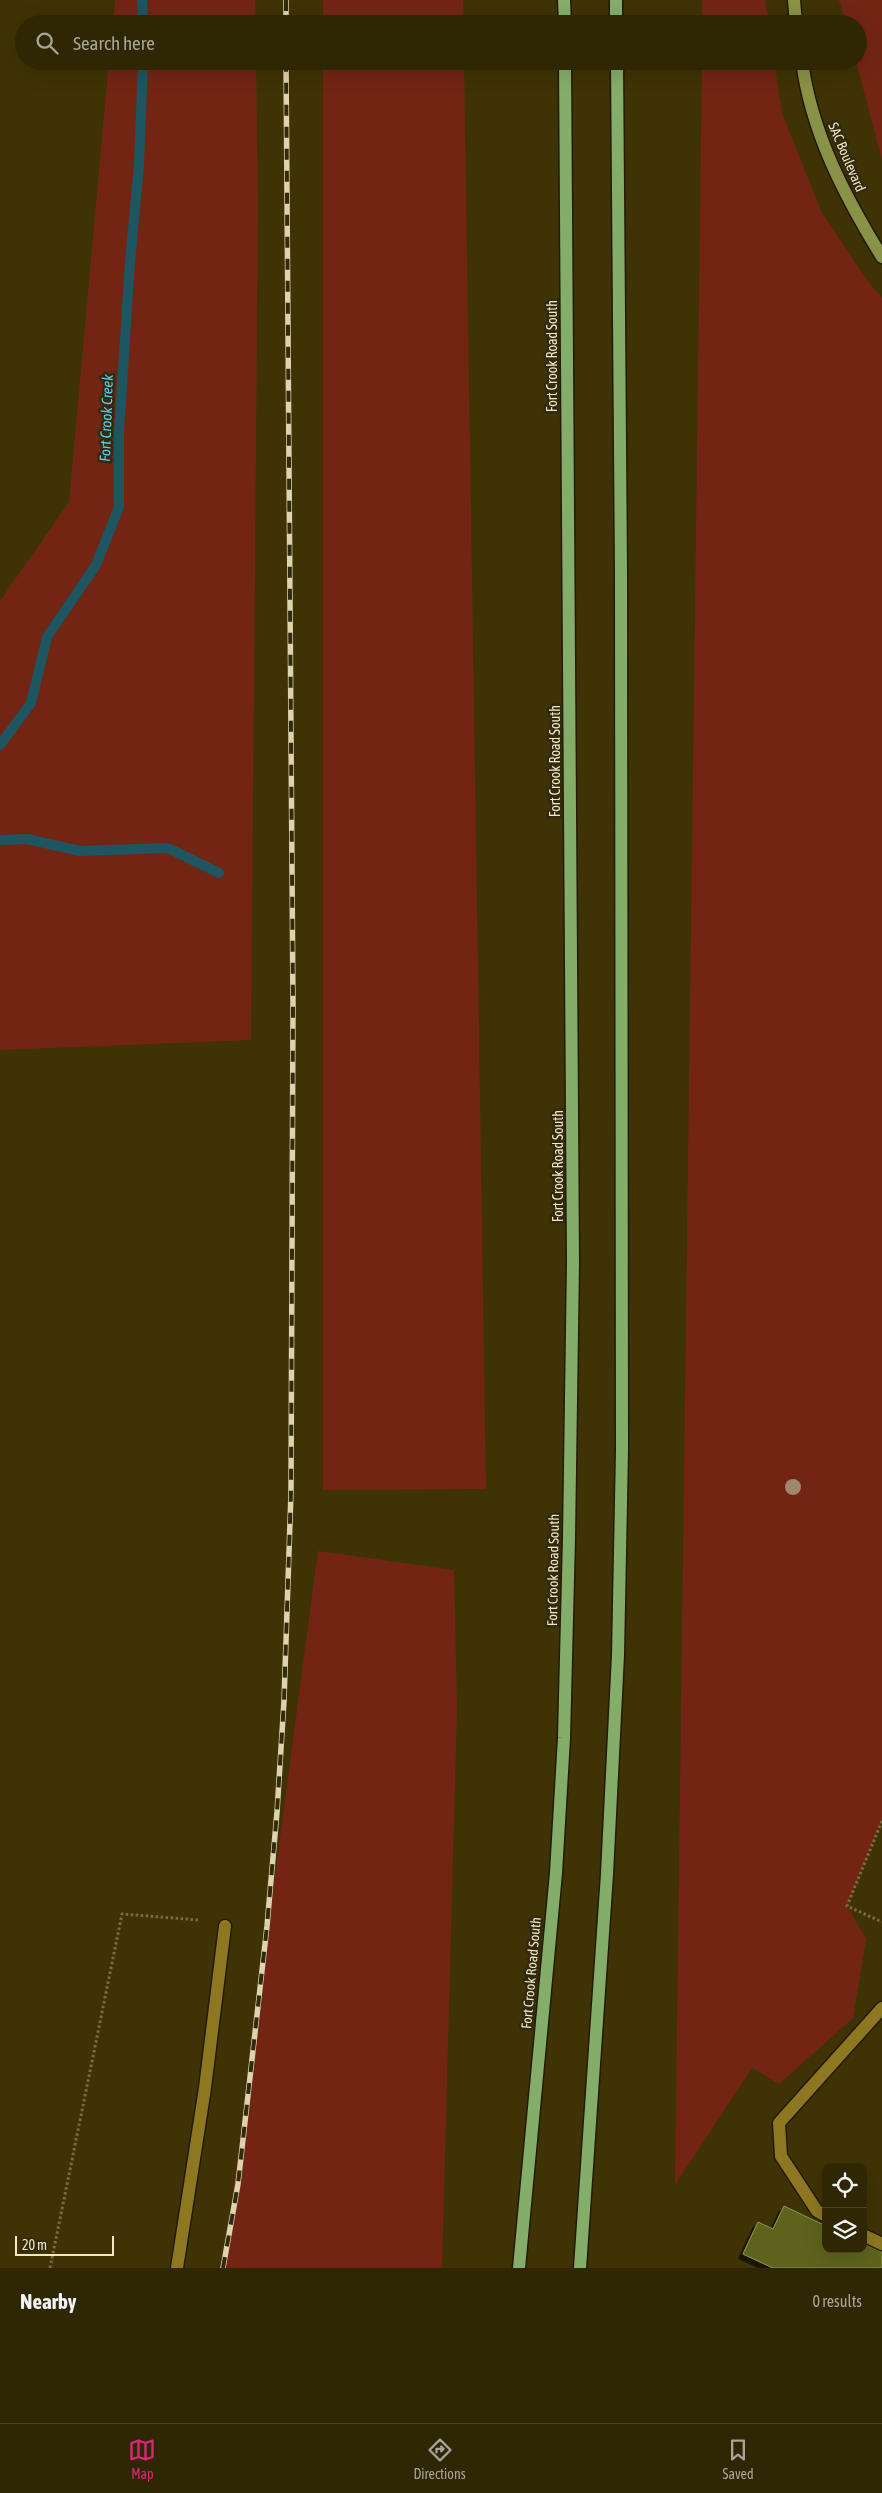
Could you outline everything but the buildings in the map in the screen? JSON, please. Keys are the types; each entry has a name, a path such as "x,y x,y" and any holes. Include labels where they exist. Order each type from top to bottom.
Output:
{"main road":[{"path":"564,0 564,15"},
{"path":"616,0 616,15"},
{"name":"Fort Crook Road South","path":"519,2268 556,1873 564,1738 569,1538 573,1252 565,70"},
{"path":"580,2268 608,1874 618,1655 622,1450 621,573 616,70"}],"street":[{"path":"794,0 795,15"},
{"name":"SAC Boulevard","path":"804,70 816,123 834,170 856,215 882,257"}],"lane":[{"path":"177,2268 206,2088 226,1926"},
{"path":"822,2214 817,2211 781,2156 779,2123 882,2008"},
{"path":"867,2237 882,2244"}],"path":[{"path":"882,1821 847,1906 882,1922"},
{"path":"50,2268 122,1914 198,1920"}],"shaded area":[{"path":"115,0 255,0 256,15 114,15"},
{"path":"323,0 463,0 464,15 323,15"},
{"path":"702,0 765,0 768,15 702,15"},
{"path":"839,0 882,0 882,160 858,70 867,70 867,15 843,15"},
{"path":"108,70 256,70 258,205 251,1040 0,1050 0,601 69,502"},
{"path":"323,70 464,70 486,1489 323,1490"},
{"path":"702,70 775,70 782,113 821,211 869,283 882,297 882,1821 847,1906 866,1939 853,2018 779,2084 752,2068 675,2185"},
{"path":"318,1551 454,1570 457,1708 442,2268 223,2268"}],"waterway":[{"name":"Fort Crook Creek","path":"142,0 143,15"},
{"name":"Fort Crook Creek","path":"0,745 31,703 47,637 96,565 119,507 119,432 130,262 139,164 143,70"},
{"path":"0,840 27,839 80,851 168,848 219,873"}],"railway":[{"path":"286,0 286,15"},
{"path":"223,2268 238,2184 267,1926 277,1812 284,1701 291,1492 293,1005 286,70"}]}
